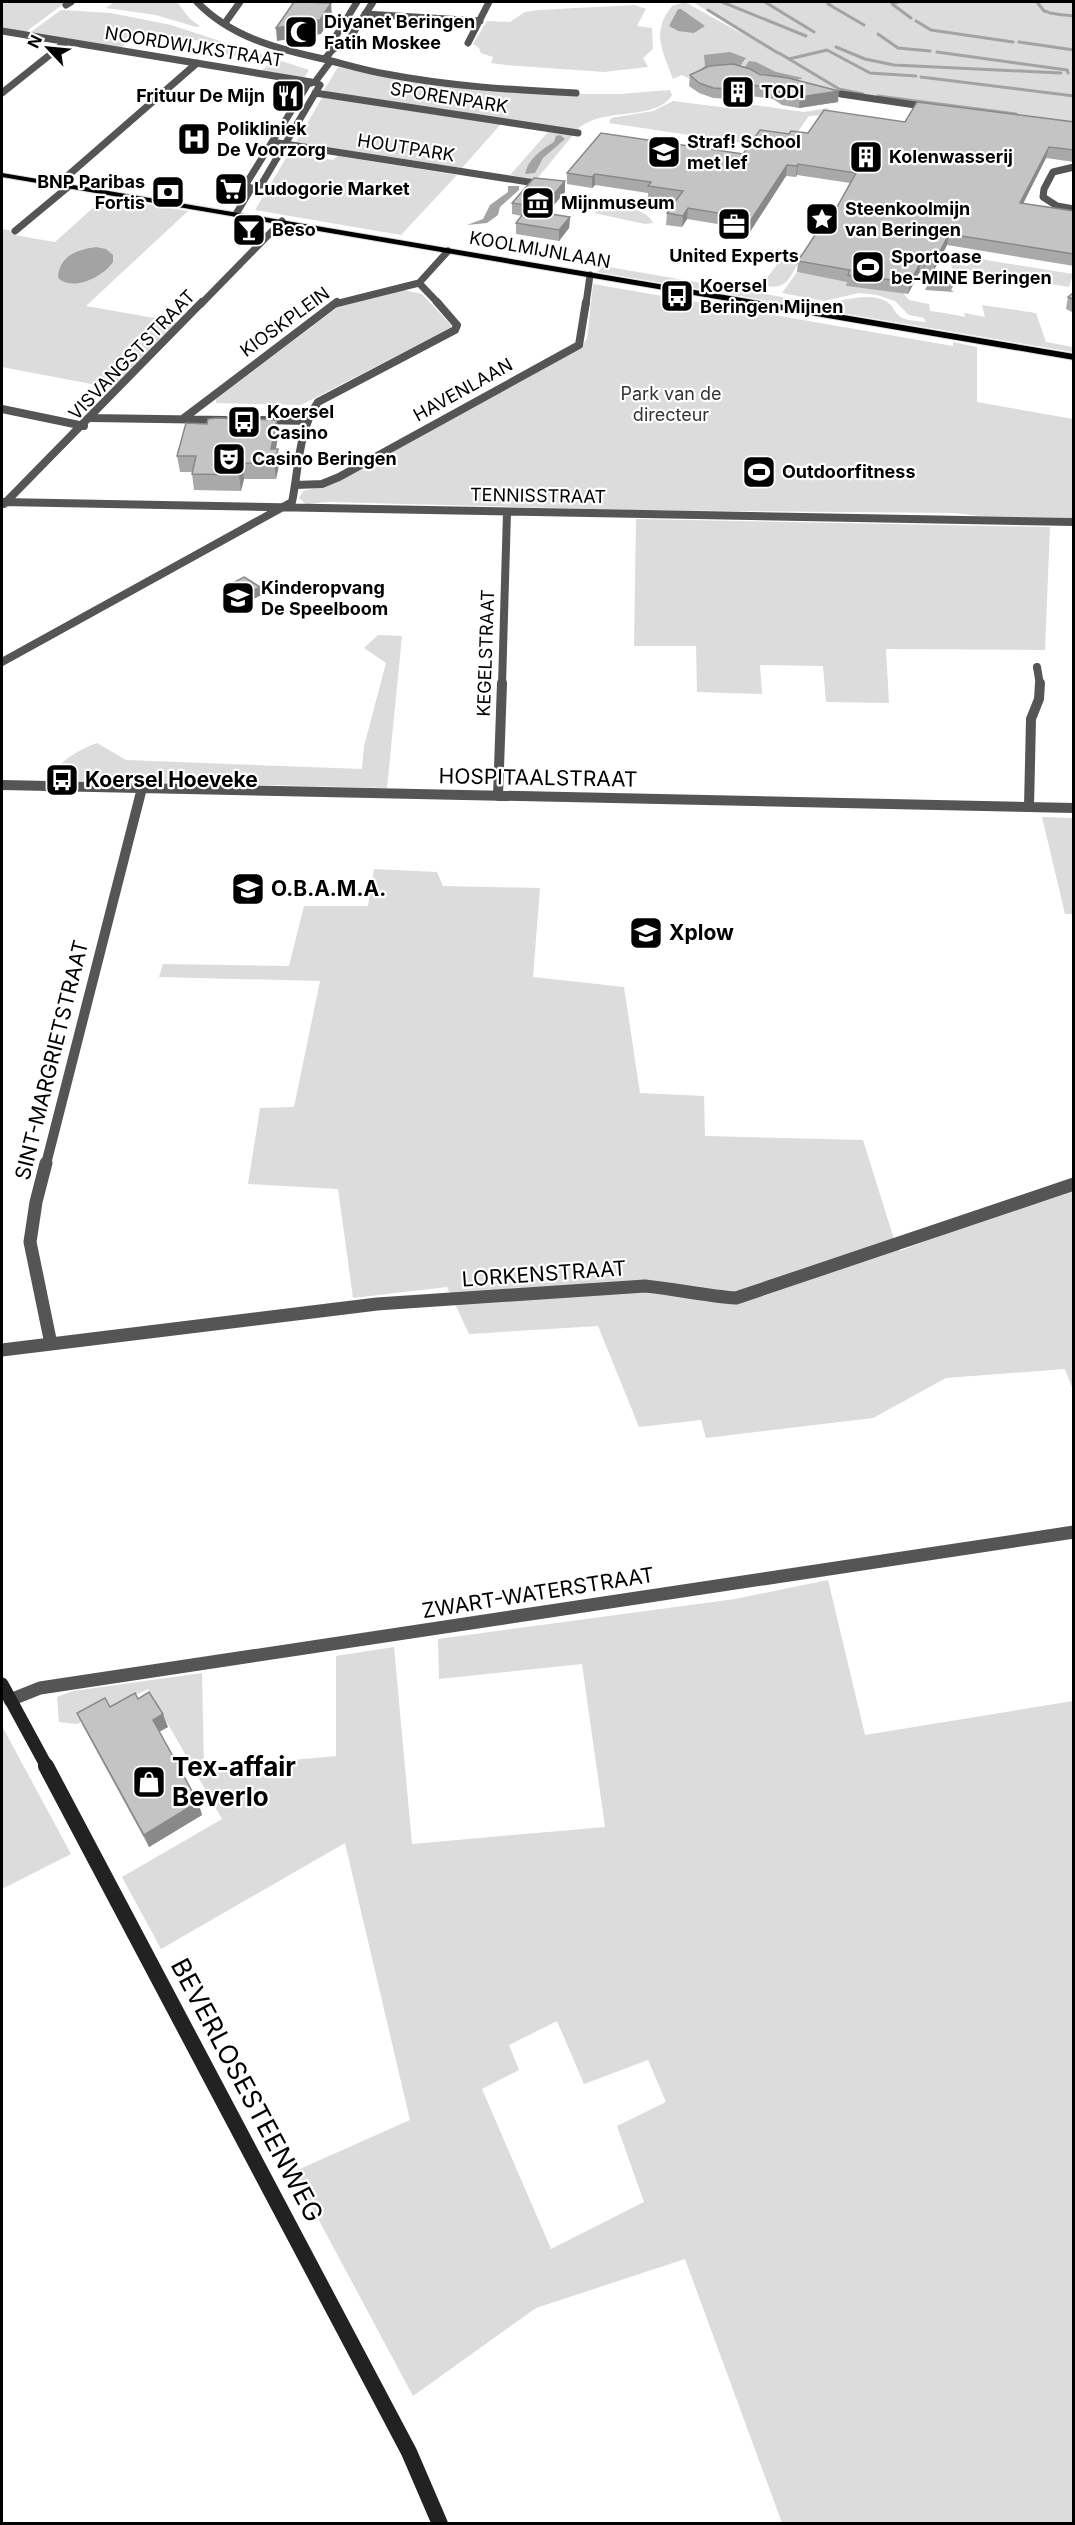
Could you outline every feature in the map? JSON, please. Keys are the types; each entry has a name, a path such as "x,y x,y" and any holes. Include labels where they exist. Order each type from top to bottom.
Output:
{"main road":[{"name":"KOOLMIJNLAAN","path":"2,175 1074,357"}],"street":[{"path":"197,2 208,14 236,32 280,48 327,61 440,84 576,93"},
{"path":"225,23 240,2"},
{"path":"251,189 246,184 327,61 334,39 357,2"},
{"path":"332,50 348,41 373,2"},
{"path":"468,44 489,2"},
{"path":"365,14 480,21"},
{"name":"NOORDWIJKSTRAAT","path":"2,31 313,82"},
{"path":"2,93 66,42"},
{"path":"57,185 197,63"},
{"path":"236,214 251,189 261,184 320,85 313,82"},
{"name":"SPORENPARK","path":"315,93 578,133"},
{"path":"841,94 932,108"},
{"name":"HOUTPARK","path":"272,142 536,183"},
{"path":"1074,167 1061,168 1053,172 1042,193 1043,197 1052,204 1074,209"},
{"path":"15,231 68,187"},
{"name":"VISVANGSTSTRAAT","path":"3,504 84,426 282,221"},
{"path":"2,662 292,502 309,418 318,402 455,330 457,325 454,320 419,283 448,250"},
{"name":"HAVENLAAN","path":"296,485 322,484 339,477 579,345 590,275"},
{"name":"KIOSKPLEIN","path":"184,418 339,301 419,283"},
{"path":"2,409 84,426"},
{"path":"91,418 230,420"},
{"path":"252,420 309,418"},
{"name":"TENNISSTRAAT","path":"3,504 1074,522"},
{"name":"KEGELSTRAAT","path":"498,796 507,512"},
{"path":"1029,807 1031,719 1039,699 1040,679 1037,667"},
{"name":"HOSPITAALSTRAAT","path":"2,785 1074,808"},
{"name":"SINT-MARGRIETSTRAAT","path":"51,1344 30,1242 36,1202 142,788"},
{"name":"LORKENSTRAAT","path":"2,1350 377,1304 645,1286 682,1289 716,1297 736,1298 1074,1184"},
{"name":"ZWART-WATERSTRAAT","path":"10,1700 40,1688 1074,1532"},
{"name":"BEVERLOSESTEENWEG","path":"2,1684 409,2452 440,2523"}],"green space":[{"path":"2,2 66,2 27,31 20,32 2,29"},
{"path":"114,2 177,2 190,19 200,26 196,27 156,15 106,8"},
{"path":"685,2 746,36 693,2 1073,2 1073,122 1020,115 1018,119 693,77 689,79 682,75 673,79 662,50 660,33 672,6"},
{"path":"635,5 646,9 637,26 652,28 653,49 643,58 648,67 604,72 506,65 491,63 493,57 481,53 479,48 473,44 487,21 510,22 525,12 538,10"},
{"path":"61,10 111,13 171,25 309,70 304,78 261,71 272,62 213,52 221,44 144,32 119,49 28,34"},
{"path":"338,67 371,74 545,94 620,94 670,90 672,95 664,104 653,109 599,118 586,123 576,131 325,92 324,90"},
{"path":"322,98 501,124 462,168 296,142"},
{"path":"673,101 728,108 728,105 747,104 804,112 829,108 824,115 809,116 788,145 756,145 609,123 611,118 653,111"},
{"path":"548,132 573,135 536,180 510,175"},
{"path":"289,153 333,160 338,156 457,175 401,235 255,210"},
{"path":"105,197 188,211 86,306 177,322 112,388 2,367 2,229 9,230 14,235 55,242"},
{"path":"617,207 639,211 650,218 653,223 645,224 594,213 604,208"},
{"path":"795,253 801,253 802,257 789,279 780,286 767,286 766,279 777,265 775,263"},
{"path":"980,259 1073,274 1069,287 969,270 969,274 952,270 951,264 967,266"},
{"path":"603,266 817,303 862,297 877,298 887,302 902,318 914,321 926,322 924,318 909,315 895,301 877,295 859,293 824,301 782,293 797,272 849,282 847,286 903,293 909,300 929,304 930,311 965,317 964,313 985,317 982,305 1036,313 1046,342 1073,347 1073,352 597,272"},
{"name":"Park van de directeur","path":"593,284 953,346 953,342 977,347 977,402 1073,419 1073,518 979,516 955,513 631,510 328,502 306,504 299,498 303,491 333,484 581,347 587,339"},
{"path":"403,290 422,294 451,325 451,328 301,405 216,403 216,399 342,304"},
{"path":"636,519 1050,527 1045,650 886,649 889,703 826,702 823,666 760,665 762,694 697,692 696,646 634,646"},
{"path":"378,635 402,636 387,788 47,780 69,757 97,743 126,760 362,769 364,746 386,663 364,648"},
{"path":"1042,817 1073,818 1073,914 1065,914"},
{"path":"374,869 437,872 443,886 540,888 533,977 624,987 640,1093 704,1096 705,1136 863,1140 893,1236 900,1251 997,1214 1073,1189 1073,1390 1065,1369 946,1378 873,1418 706,1438 701,1420 639,1427 598,1326 469,1334 447,1287 353,1298 338,1189 248,1184 260,1108 294,1107 320,981 159,977 163,964 289,966 304,906 368,906"},
{"path":"828,1580 865,1735 1073,1701 1073,2523 782,2523 685,2259 536,2308 413,2396 293,2172 410,2120 345,1843 161,1949 122,1877 222,1819 148,1689 77,1724 59,1722 57,1697 73,1691 202,1673 204,1768 336,1756 336,1656 394,1647 412,1844 605,1827 582,1664 439,1679 438,1639 735,1599","holes":["557,2021 584,2084 648,2060 666,2102 617,2126 644,2202 551,2249 482,2089 519,2070 509,2045"]},
{"path":"2,1726 71,1854 2,1889"}],"shaded area":[{"path":"678,9 705,26 694,33 678,31 669,26"},
{"path":"730,52 746,58 740,66 745,67 749,61 756,62 776,72 803,78 794,81 755,72 700,70 705,66 704,55"},
{"path":"560,135 565,139 543,158 535,173 525,174 532,159 554,142 556,136"},
{"path":"508,186 519,186 519,190 500,207 498,215 487,223 467,225 483,219 490,205 508,192"},
{"path":"96,247 106,249 113,255 113,262 102,273 87,281 72,284 58,278 59,270 65,259 75,252"},
{"path":"933,275 959,281 951,290 954,292 925,290"}],"building":[{"path":"294,2 331,3 320,20 276,28"},
{"path":"733,64 759,74 788,78 839,91 800,97 783,95 774,88 752,85 733,89 713,88 699,83 690,75 709,66"},
{"path":"917,102 1074,122 1074,150 1049,147 1020,203 1074,211 1074,254 949,234 935,261 926,259 921,262 910,282 848,275 850,270 798,261 817,232 823,232 856,173 798,164 797,166 787,165 747,226 731,224 736,216 688,208 683,216 667,213 683,191 648,186 651,182 595,174 592,177 567,173 601,133 743,154 760,130 789,134 791,131 808,133 824,110 905,122"},
{"path":"534,178 565,181 542,208 512,203"},
{"path":"526,210 570,217 559,230 516,223"},
{"path":"1074,292 1074,300 1068,297"},
{"name":"Casino Beringen","path":"208,419 277,420 271,449 278,449 274,464 242,463 239,475 192,474 196,456 177,456 186,423 207,424"},
{"path":"244,577 260,587 241,597 225,587"},
{"name":"Tex-affair Beverlo","path":"149,1692 163,1714 153,1720 198,1802 144,1835 77,1713 105,1698 110,1707 135,1693 138,1699"}],"waterway":[{"path":"722,2 806,36"},
{"path":"765,2 814,32"},
{"path":"830,2 828,4 864,25"},
{"path":"898,2 892,4 911,18"},
{"path":"1037,2 1044,11 1048,12"},
{"path":"708,10 778,53"},
{"path":"1050,13 1063,15"},
{"path":"1065,15 1074,16"},
{"path":"916,21 931,30 1013,42"},
{"path":"878,34 898,48 930,51"},
{"path":"1019,42 1074,50"},
{"path":"836,47 865,59 894,65 1061,73"},
{"path":"789,59 827,50 870,73 916,76"},
{"path":"937,52 1067,70 1068,73"},
{"path":"779,53 789,59"},
{"path":"789,59 839,89 863,94"},
{"path":"921,77 1074,96"},
{"path":"878,96 1016,114"}],"place":[{"name":"Diyanet Beringen Fatih Moskee","path":"301,32"},
{"name":"TODI","path":"738,92"},
{"name":"Frituur De Mijn","path":"288,96"},
{"name":"Polikliniek De Voorzorg","path":"194,139"},
{"name":"Straf! School met lef","path":"664,152"},
{"name":"Kolenwasserij","path":"866,157"},
{"name":"Ludogorie Market","path":"231,189"},
{"name":"BNP Paribas Fortis","path":"168,192"},
{"name":"Mijnmuseum","path":"538,203"},
{"name":"Steenkoolmijn van Beringen","path":"822,219"},
{"name":"United Experts","path":"734,224"},
{"name":"Beso","path":"249,230"},
{"name":"Sportoase be-MINE Beringen","path":"868,267"},
{"name":"Koersel Beringen Mijnen","path":"677,296"},
{"name":"Koersel Casino","path":"244,422"},
{"name":"Casino Beringen","path":"229,459"},
{"name":"Outdoorfitness","path":"759,472"},
{"name":"Kinderopvang De Speelboom","path":"238,598"},
{"name":"Koersel Hoeveke","path":"62,780"},
{"name":"O.B.A.M.A.","path":"248,889"},
{"name":"Xplow","path":"646,933"},
{"name":"Tex-affair Beverlo","path":"149,1782"}]}
